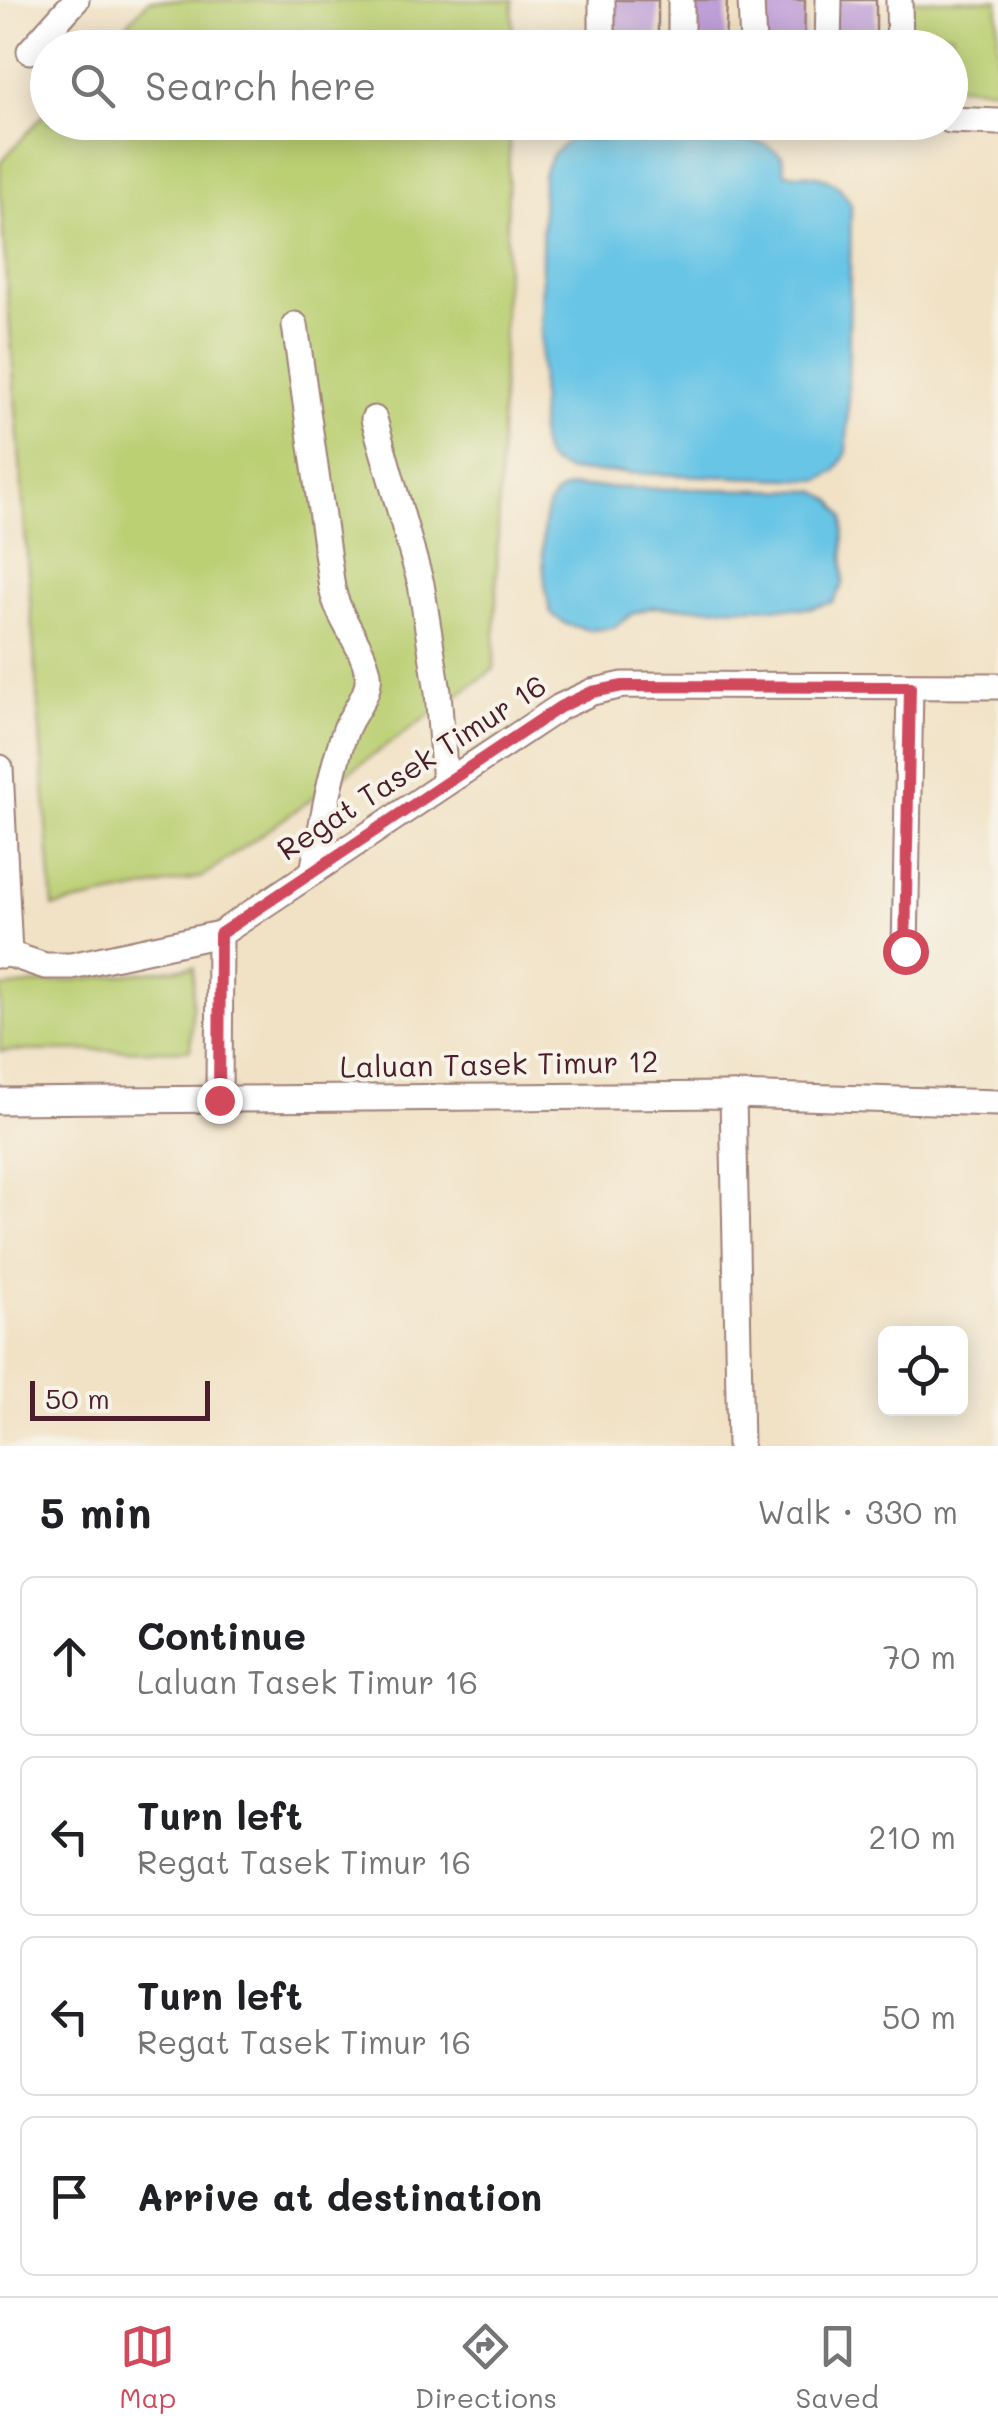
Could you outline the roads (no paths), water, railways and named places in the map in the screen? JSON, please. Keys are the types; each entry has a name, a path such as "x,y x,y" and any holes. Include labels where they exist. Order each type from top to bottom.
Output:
{"street":[{"path":"49,30 76,0"},
{"path":"602,0 602,30"},
{"path":"680,30 681,0"},
{"path":"751,0 752,30"},
{"path":"828,30 829,0"},
{"path":"899,0 900,30"},
{"path":"968,121 998,122"},
{"path":"295,325 332,588 340,616 361,653 368,675 365,694 350,718 342,742 313,872"},
{"path":"374,418 421,584 440,708 445,782"},
{"name":"Regat Tasek Timur 16","path":"220,934 560,707 592,692 623,686 998,686"},
{"path":"905,951 910,687"},
{"path":"0,768 5,954 45,966 71,966 220,934 219,1100"},
{"path":"733,1096 740,1446"},
{"name":"Laluan Tasek Timur 12","path":"0,1101 733,1096 998,1103"}],"water":[{"path":"569,140 745,140 765,144 782,156 785,173 824,178 838,186 851,204 847,452 836,471 820,480 570,471 547,460 540,435 543,174 553,154"},
{"path":"572,487 816,491 833,501 844,517 843,584 833,602 812,608 652,607 632,614 613,628 591,630 568,625 551,614 543,533 550,504 559,493"}]}
